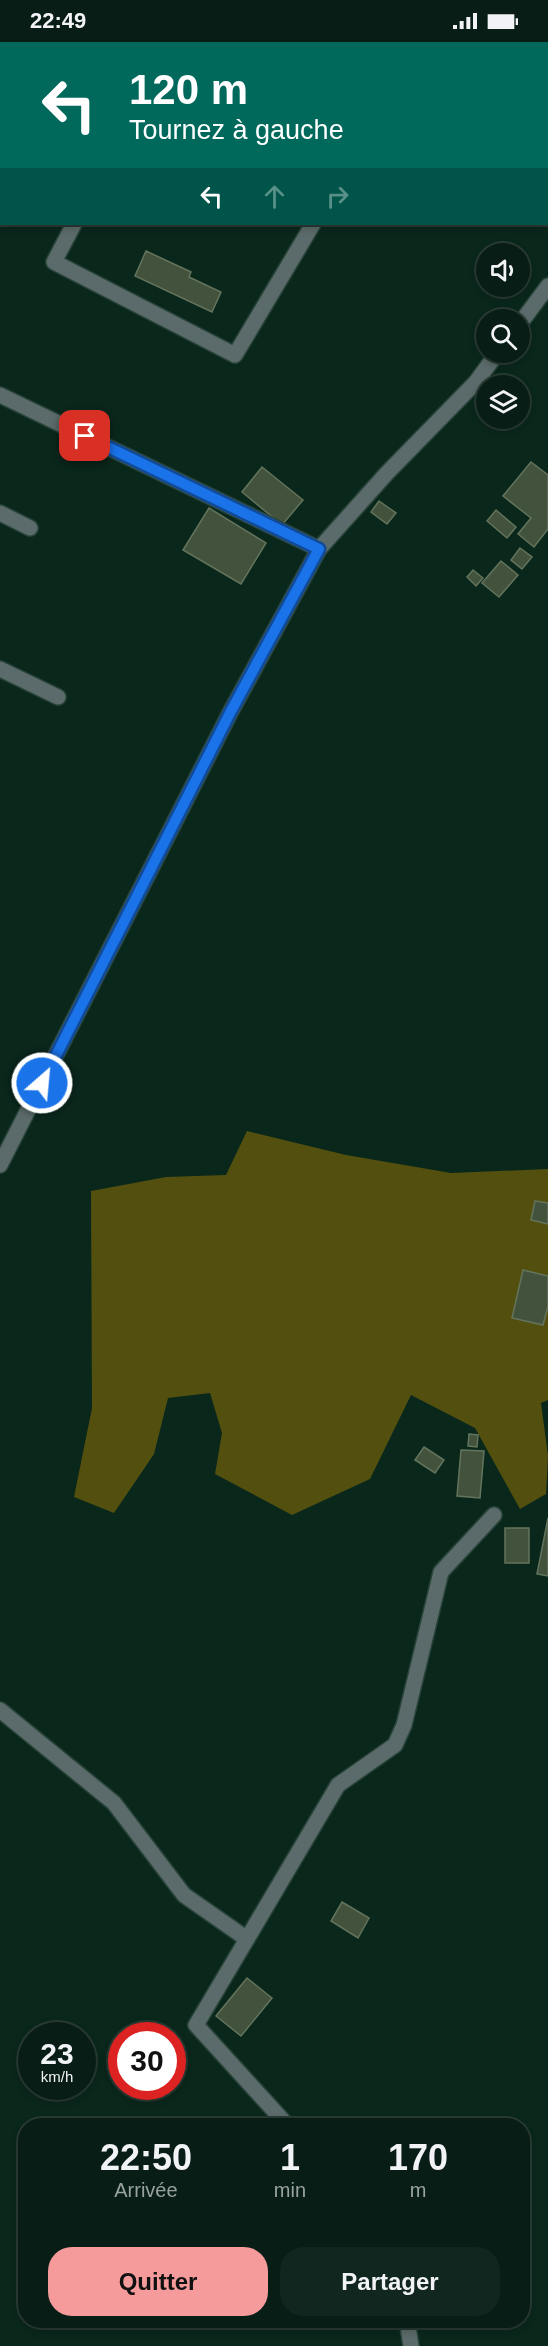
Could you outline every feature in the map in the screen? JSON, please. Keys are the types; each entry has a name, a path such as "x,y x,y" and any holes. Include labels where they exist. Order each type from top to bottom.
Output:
{"street":[{"path":"74,225 54,262 235,355 313,225"},
{"path":"530,310 548,286"},
{"path":"0,1165 230,713 319,549 387,472 476,382 490,363"},
{"path":"0,394 319,549"},
{"path":"0,513 30,528"},
{"path":"0,669 58,697"},
{"path":"281,2118 196,2025 338,1785 395,1745 404,1725 441,1572 494,1515"},
{"path":"0,1710 114,1803 184,1896 247,1939"},
{"path":"408,2328 411,2346"}],"shaded area":[{"path":"247,1131 346,1155 451,1173 548,1169 548,1400 541,1403 548,1456 546,1494 520,1509 475,1428 411,1395 370,1479 292,1515 215,1474 222,1433 210,1393 168,1398 154,1454 114,1513 74,1497 92,1408 91,1191 166,1177 226,1175"}],"building":[{"path":"146,251 191,272 189,277 221,292 212,312 135,276"},
{"path":"531,462 548,475 548,529 534,547 518,534 531,518 503,496"},
{"path":"262,467 303,500 282,525 242,492"},
{"path":"379,501 396,513 387,524 371,512"},
{"path":"209,508 266,543 241,584 183,550"},
{"path":"496,510 516,527 507,538 487,521"},
{"path":"520,548 532,557 522,569 511,560"},
{"path":"501,561 518,575 499,597 482,583"},
{"path":"473,570 483,578 476,586 467,577"},
{"path":"535,1201 548,1203 548,1224 531,1220"},
{"path":"523,1270 548,1276 548,1306 543,1325 512,1318"},
{"path":"469,1434 478,1435 477,1447 468,1446"},
{"path":"424,1447 444,1460 435,1473 415,1460"},
{"path":"461,1450 484,1451 480,1498 457,1496"},
{"path":"548,1518 548,1576 537,1574"},
{"path":"505,1528 529,1528 529,1563 505,1563"},
{"path":"342,1902 369,1918 358,1938 331,1921"},
{"path":"247,1978 272,1998 241,2036 216,2016"}],"route":[{"path":"42,1083 230,713 319,549 85,436"}]}
